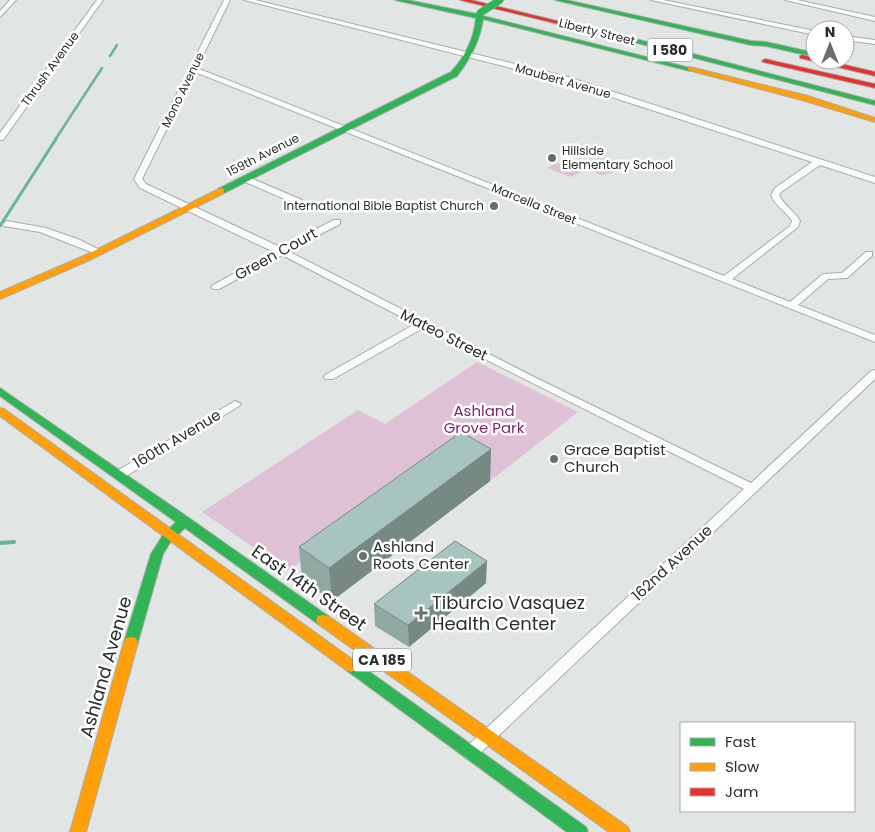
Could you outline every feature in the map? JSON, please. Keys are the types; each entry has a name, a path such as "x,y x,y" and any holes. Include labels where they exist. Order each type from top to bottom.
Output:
{"main road":[{"name":"Liberty Street","path":"398,0 480,15 805,98 875,120"},
{"name":"I 580","path":"464,0 600,32 875,103"},
{"path":"480,15 501,0"},
{"name":"I 580","path":"501,0 875,92"},
{"path":"558,0 582,2 752,43 766,44 805,53"},
{"name":"159th Avenue","path":"0,296 99,252 454,74 461,68 468,55 480,15"},
{"path":"752,43 762,48 875,74"},
{"path":"718,52 875,86"},
{"path":"855,64 875,68"},
{"name":"East 14th Street","path":"0,391 488,735 622,832"},
{"name":"CA 185","path":"0,411 580,832"},
{"name":"Ashland Avenue","path":"78,832 151,570 160,544 185,521"}],"street":[{"path":"0,15 13,0"},
{"name":"Thrush Avenue","path":"0,138 100,0"},
{"name":"Mono Avenue","path":"138,179 227,0"},
{"name":"Maubert Avenue","path":"247,0 565,79 875,180"},
{"path":"654,0 805,31"},
{"path":"788,0 875,19"},
{"path":"855,39 875,42"},
{"name":"Marcella Street","path":"193,69 875,340"},
{"path":"724,280 794,227 796,221 794,216 777,201 775,195 778,190 818,162"},
{"name":"Mateo Street","path":"138,179 143,186 152,191 282,252 530,379 752,488"},
{"path":"246,179 299,202"},
{"name":"Green Court","path":"216,286 337,222"},
{"path":"7,224 27,225 45,229 99,252"},
{"path":"791,306 826,276 844,276 869,254"},
{"path":"329,377 423,324"},
{"name":"162nd Avenue","path":"470,753 875,373"},
{"name":"160th Avenue","path":"119,475 235,404"}],"green space":[{"path":"599,158 616,161 617,164 613,167 615,168 612,173 600,175 592,170 600,166 593,162"},
{"path":"557,163 581,172 571,177 547,168"},
{"name":"Ashland Grove Park","path":"477,362 578,412 490,481 445,456 288,571 202,512 358,410 385,424"}],"building":[{"path":"461,432 491,449 329,568 299,547"},
{"path":"455,541 487,561 408,625 374,604"}],"waterway":[{"path":"110,56 117,45"},
{"path":"55,140 102,68"},
{"path":"0,226 56,139"},
{"path":"0,543 14,542"}],"traffic: fast":[{"path":"398,0 481,17 690,69"},
{"path":"480,13 500,0"},
{"path":"558,0 751,43 766,44 805,53"},
{"path":"221,191 454,74 472,46 478,30 480,13"},
{"path":"624,38 875,103"},
{"path":"0,391 323,620"},
{"path":"131,642 157,554 167,538 185,521"},
{"path":"351,666 580,832"}],"traffic: slow":[{"path":"690,69 805,98 875,120"},
{"path":"0,296 89,257 221,191"},
{"path":"0,411 351,666"},
{"path":"323,620 622,832"},
{"path":"78,832 131,642"}],"traffic: jam":[{"path":"463,0 624,38"},
{"path":"802,57 875,74"},
{"path":"765,61 875,86"}],"place":[{"name":"Hillside Elementary School","path":"552,158"},
{"name":"International Bible Baptist Church","path":"494,206"},
{"name":"Grace Baptist Church","path":"554,459"},
{"name":"Ashland Roots Center","path":"363,556"},
{"name":"Tiburcio Vasquez Health Center","path":"421,613"}]}
